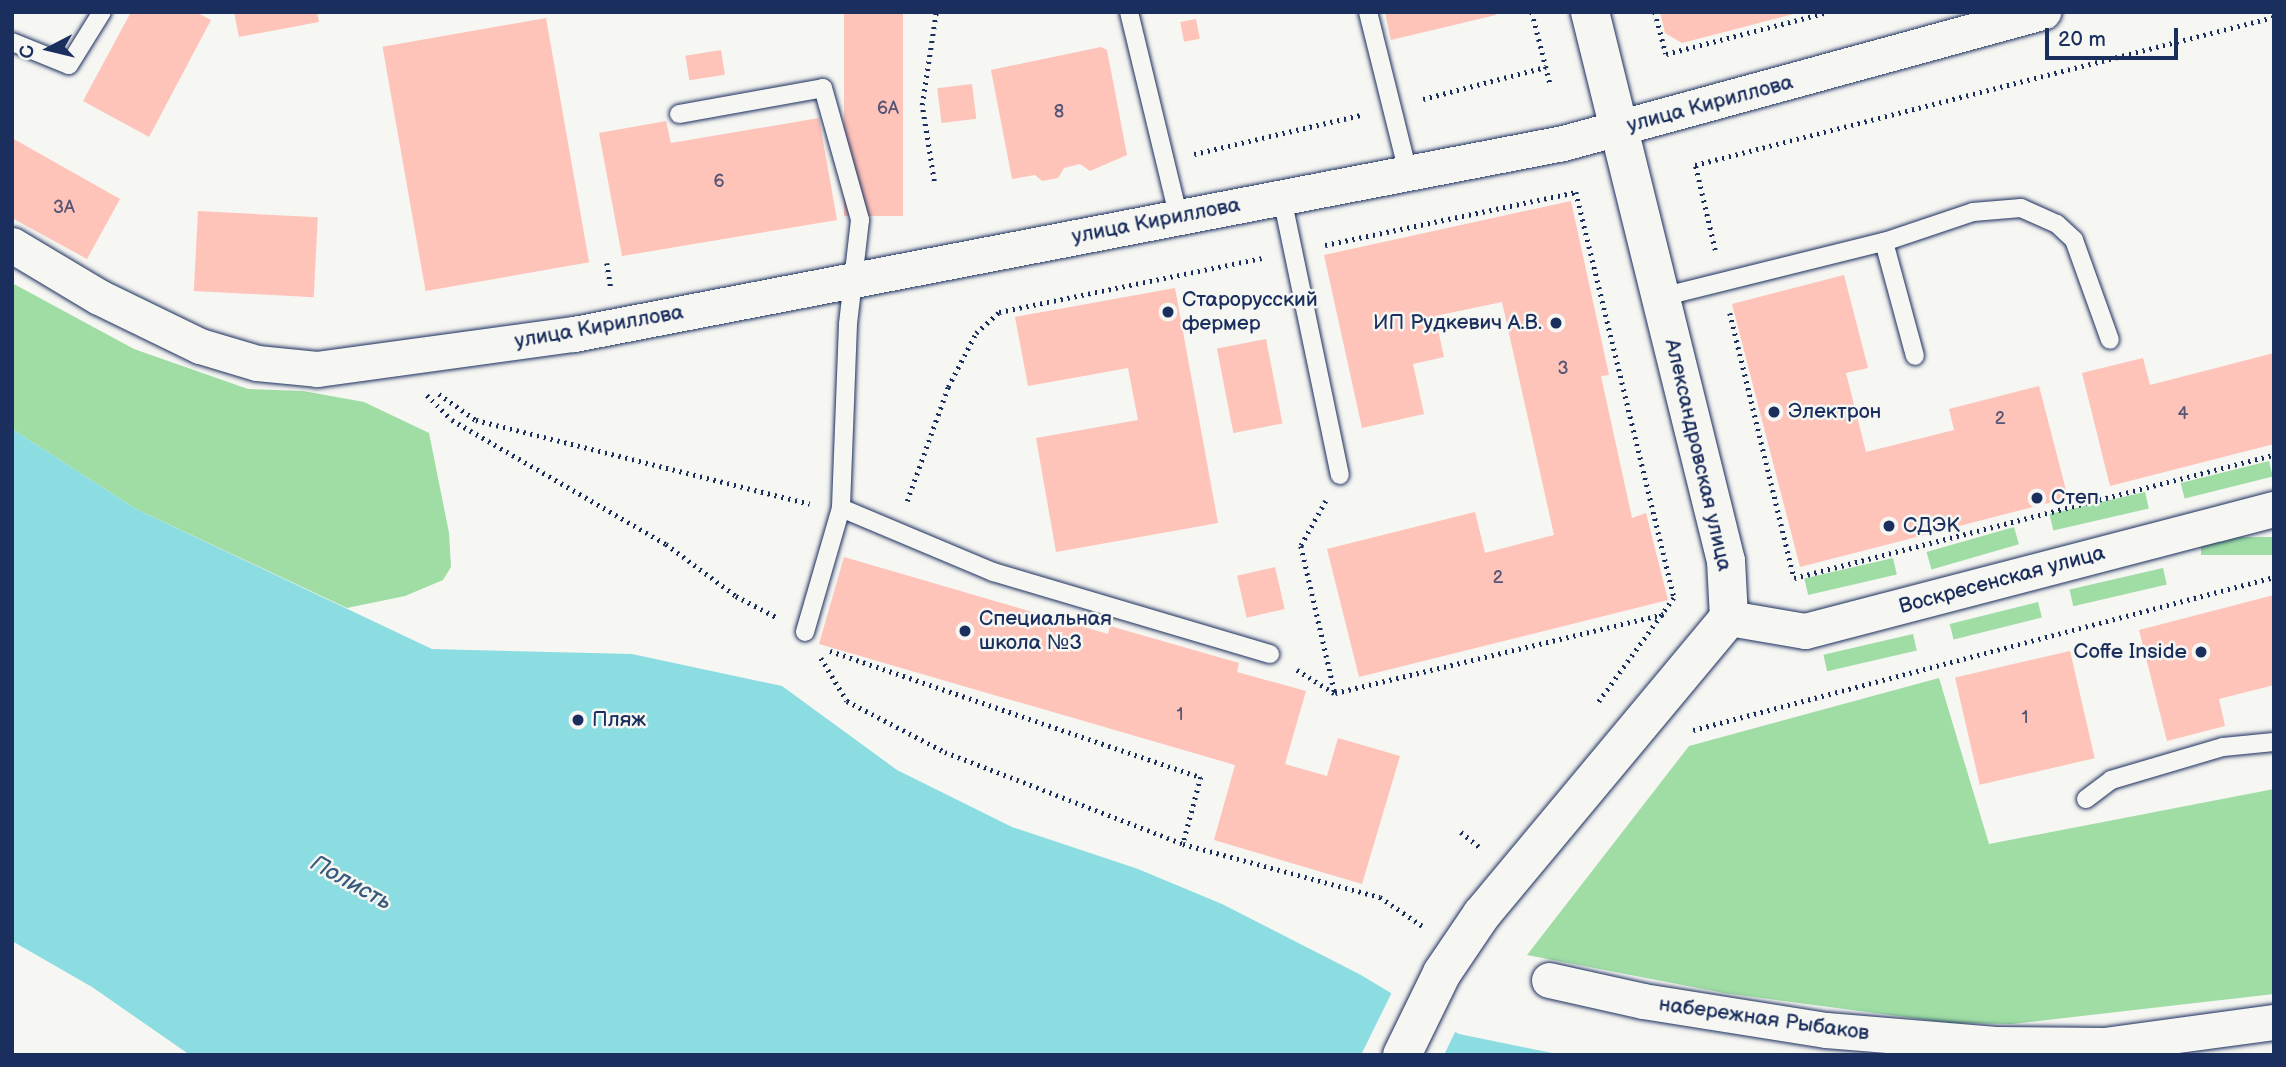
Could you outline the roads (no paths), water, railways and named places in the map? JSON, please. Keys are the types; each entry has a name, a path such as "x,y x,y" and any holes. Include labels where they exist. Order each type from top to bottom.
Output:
{"street":[{"name":"Александровская улица","path":"1590,12 1726,561 1729,618"},
{"name":"улица Кириллова","path":"12,245 99,297 200,346 257,363 317,369 573,334 1178,215 1408,173 1619,128 2043,12"},
{"name":"Воскресенская улица","path":"1729,618 1805,631 2274,509"},
{"path":"1402,1055 1442,973 1482,914 1729,618"},
{"name":"набережная Рыбаков","path":"1549,980 1632,999 1814,1028 1998,1044 2104,1045 2274,1022"}],"lane":[{"path":"12,42 69,65 103,12"},
{"path":"1129,12 1178,215"},
{"path":"1368,12 1408,173"},
{"path":"679,114 823,88 860,220 856,280 848,324 841,508 805,632"},
{"path":"1282,198 1340,475"},
{"path":"1661,298 1884,242 1973,212 2021,208 2057,224 2074,240 2110,340"},
{"path":"1884,242 1915,356"},
{"path":"841,508 993,572 1270,654"},
{"path":"2086,799 2124,776 2223,747 2274,742"}],"water":[{"name":"Полисть","path":"12,429 136,509 432,649 632,654 782,686 897,770 1012,827 1138,869 1222,904 1361,975 1459,1034 1562,1055 190,1055 92,987 12,941"}],"place":[{"name":"Старорусский фермер","path":"1168,312"},
{"name":"ИП Рудкевич А.В.","path":"1556,323"},
{"name":"Электрон","path":"1774,412"},
{"name":"Степ","path":"2037,498"},
{"name":"СДЭК","path":"1889,526"},
{"name":"Специальная школа №3","path":"965,631"},
{"name":"Coffe Inside","path":"2201,652"},
{"name":"Пляж","path":"578,720"}]}
